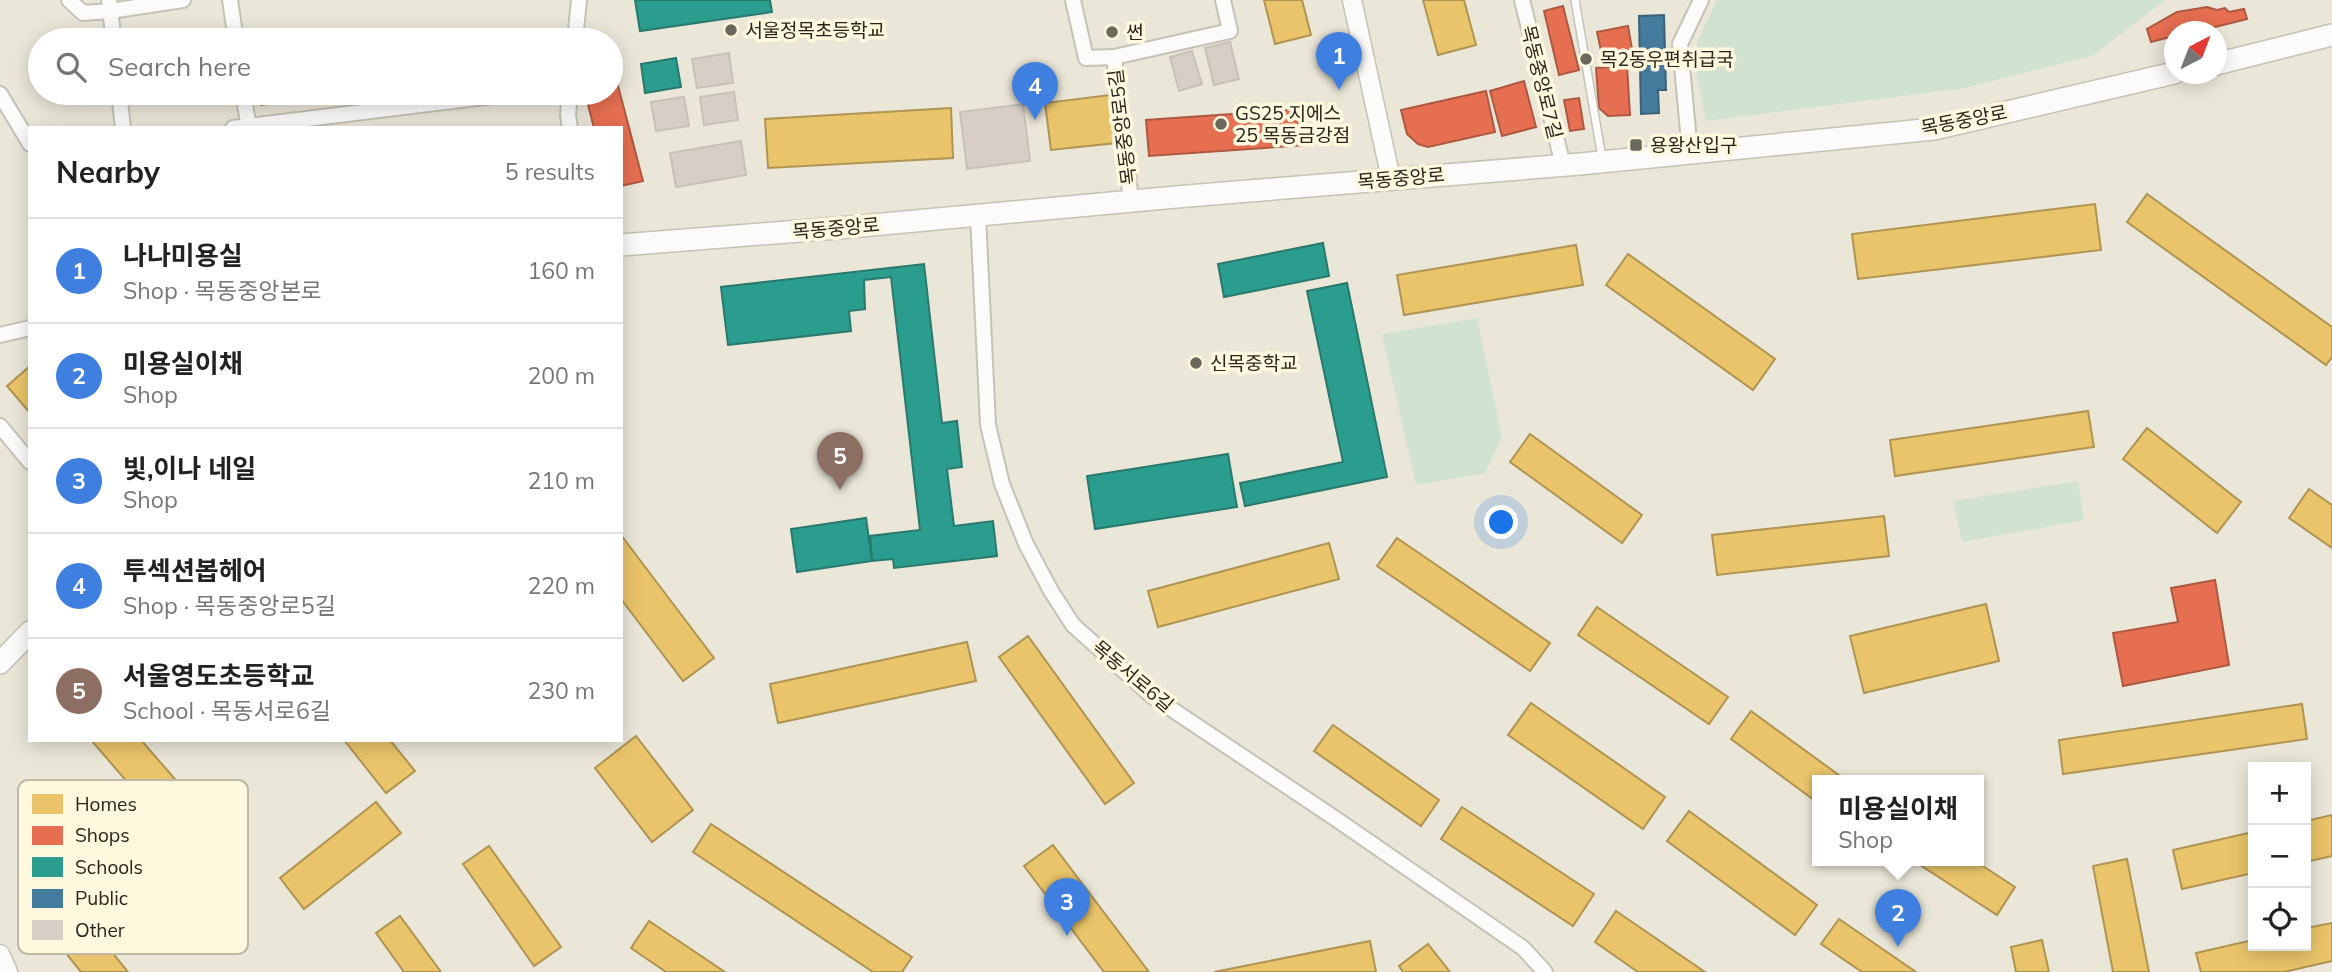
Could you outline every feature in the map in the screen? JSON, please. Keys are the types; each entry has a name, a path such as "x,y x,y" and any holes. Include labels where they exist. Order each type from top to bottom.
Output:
{"main road":[{"path":"2227,61 2332,35"},
{"name":"목동중앙로","path":"623,244 1602,162 1934,129 2164,77"},
{"path":"0,663 28,634"}],"street":[{"path":"69,0 83,13 110,5 183,0"},
{"path":"230,0 234,28"},
{"path":"576,28 579,0"},
{"name":"목동중앙로5길","path":"1073,0 1086,58 1114,57 1130,201"},
{"path":"1114,57 1230,31 1223,0"},
{"path":"1352,0 1391,179"},
{"name":"목동중앙로7길","path":"1522,0 1563,165"},
{"path":"1690,153 1680,44 1702,0"},
{"path":"110,5 113,28"},
{"path":"0,94 28,141"},
{"path":"120,105 123,126"},
{"path":"243,105 244,126"},
{"path":"252,126 421,105"},
{"path":"569,105 570,126"},
{"name":"목동서로6길","path":"978,215 988,425 1002,484 1026,544 1073,625 1152,696 1522,948 1545,972"},
{"path":"0,335 28,328"},
{"path":"0,426 28,460"},
{"path":"0,954 8,972"}],"lane":[{"path":"1575,0 1602,162"}],"green space":[{"path":"1717,0 2165,0 2094,55 1965,88 1706,121 1695,68 1697,41"},
{"path":"1477,318 1502,437 1485,473 1416,485 1382,334"},
{"path":"2078,481 2084,520 1962,542 1953,501"}],"building: Homes":[{"path":"1264,0 1302,0 1311,35 1275,44"},
{"path":"1423,0 1464,0 1476,45 1438,55"},
{"path":"1110,95 1116,143 1051,150 1045,103"},
{"path":"951,108 953,158 768,168 765,119"},
{"path":"2147,194 2332,327 2332,357 2326,365 2127,222"},
{"path":"2095,204 2101,250 1858,279 1852,234"},
{"path":"1576,245 1583,285 1404,315 1397,275"},
{"path":"1628,254 1775,359 1753,390 1606,285"},
{"path":"28,368 28,411 7,386"},
{"path":"2088,411 2094,447 1895,476 1890,440"},
{"path":"2147,428 2241,502 2217,533 2123,459"},
{"path":"1530,434 1642,515 1622,543 1510,462"},
{"path":"2309,489 2332,505 2332,548 2289,518"},
{"path":"1884,516 1889,556 1717,575 1712,535"},
{"path":"623,538 714,658 683,681 623,602"},
{"path":"1397,538 1550,643 1530,671 1377,566"},
{"path":"1329,543 1339,579 1158,627 1148,591"},
{"path":"1986,604 1999,661 1864,693 1850,636"},
{"path":"1597,607 1728,697 1709,724 1578,635"},
{"path":"1028,636 1134,783 1105,804 999,657"},
{"path":"967,642 976,681 778,723 770,684"},
{"path":"1531,703 1665,797 1643,829 1508,735"},
{"path":"2302,704 2307,739 2063,774 2059,740"},
{"path":"1751,711 1839,775 1812,775 1812,799 1731,739"},
{"path":"1333,725 1439,800 1421,826 1314,751"},
{"path":"636,736 693,810 652,842 595,768"},
{"path":"93,742 143,742 176,780 126,780"},
{"path":"346,742 392,742 415,771 386,793"},
{"path":"376,802 401,833 304,909 280,878"},
{"path":"1462,807 1594,894 1573,926 1441,839"},
{"path":"1689,811 1817,905 1795,935 1667,841"},
{"path":"2332,815 2332,856 2311,861 2311,820"},
{"path":"711,824 912,957 902,972 873,972 693,852"},
{"path":"2248,833 2248,874 2182,889 2173,850"},
{"path":"1053,845 1149,972 1104,972 1024,866"},
{"path":"489,846 561,947 534,966 463,864"},
{"path":"2127,859 2149,972 2113,972 2093,866"},
{"path":"1922,866 1983,866 2015,887 1997,915"},
{"path":"1616,911 1705,972 1638,972 1595,942"},
{"path":"400,916 441,972 404,972 376,933"},
{"path":"1839,919 1916,972 1862,972 1821,944"},
{"path":"649,921 725,972 666,972 631,948"},
{"path":"2332,923 2332,961 2284,972 2201,972 2196,953 2248,941 2248,951 2311,951 2311,927"},
{"path":"2042,940 2049,972 2016,972 2011,947"},
{"path":"1370,941 1376,972 1214,972"},
{"path":"1428,944 1450,972 1403,972 1399,966"},
{"path":"67,954 113,954 128,972 81,972"}],"building: Shops":[{"path":"1563,6 1579,70 1559,75 1544,11"},
{"path":"2207,7 2217,10 2225,8 2229,12 2244,9 2247,19 2227,24 2227,21 2164,21 2164,39 2151,42 2147,29 2177,12"},
{"path":"1628,26 1632,49 1602,55 1597,32"},
{"path":"1627,66 1630,115 1608,116 1599,108 1596,68"},
{"path":"1524,81 1536,127 1502,136 1490,91"},
{"path":"1486,91 1495,132 1428,147 1418,144 1407,134 1401,110"},
{"path":"1579,98 1584,129 1570,131 1564,100"},
{"path":"588,105 623,105 643,181 623,186 623,126 593,126"},
{"path":"1304,109 1307,145 1149,156 1146,120"},
{"path":"2215,580 2229,665 2123,686 2113,633 2178,622 2171,588"}],"building: Schools":[{"path":"635,0 770,0 772,12 640,31"},
{"path":"676,58 681,87 645,93 641,64"},
{"path":"1323,243 1329,276 1224,297 1218,264"},
{"path":"924,264 942,423 957,421 962,467 947,469 954,526 993,521 997,556 894,568 893,559 872,561 870,536 920,530 891,277 864,280 865,309 849,311 851,331 728,345 721,287"},
{"path":"1347,283 1387,477 1245,506 1240,483 1343,462 1307,291"},
{"path":"1228,454 1237,507 1095,529 1087,476"},
{"path":"866,518 872,561 797,572 791,529"}],"building: Public":[{"path":"1664,15 1666,90 1658,90 1659,113 1641,114 1639,16"}],"building: Other":[{"path":"1230,42 1239,79 1214,85 1205,48"},
{"path":"1192,51 1202,84 1179,91 1170,57"},
{"path":"729,53 733,83 697,88 692,59"},
{"path":"734,92 738,120 704,125 700,97"},
{"path":"684,97 689,126 656,131 651,102"},
{"path":"1023,104 1030,161 967,169 960,112"},
{"path":"741,141 746,175 676,187 670,153"}],"place":[{"name":"서울정목초등학교","path":"731,30"},
{"name":"썬","path":"1112,32"},
{"name":"목2동우편취급국","path":"1586,59"},
{"name":"나나미용실","path":"1339,90"},
{"name":"투섹션봅헤어","path":"1035,120"},
{"name":"GS25 지에스 25 목동금강점","path":"1221,124"},
{"name":"용왕산입구","path":"1636,145"},
{"name":"신목중학교","path":"1196,363"},
{"name":"서울영도초등학교","path":"840,490"},
{"name":"빛,이나 네일","path":"1067,936"},
{"name":"미용실이채","path":"1898,947"}]}
